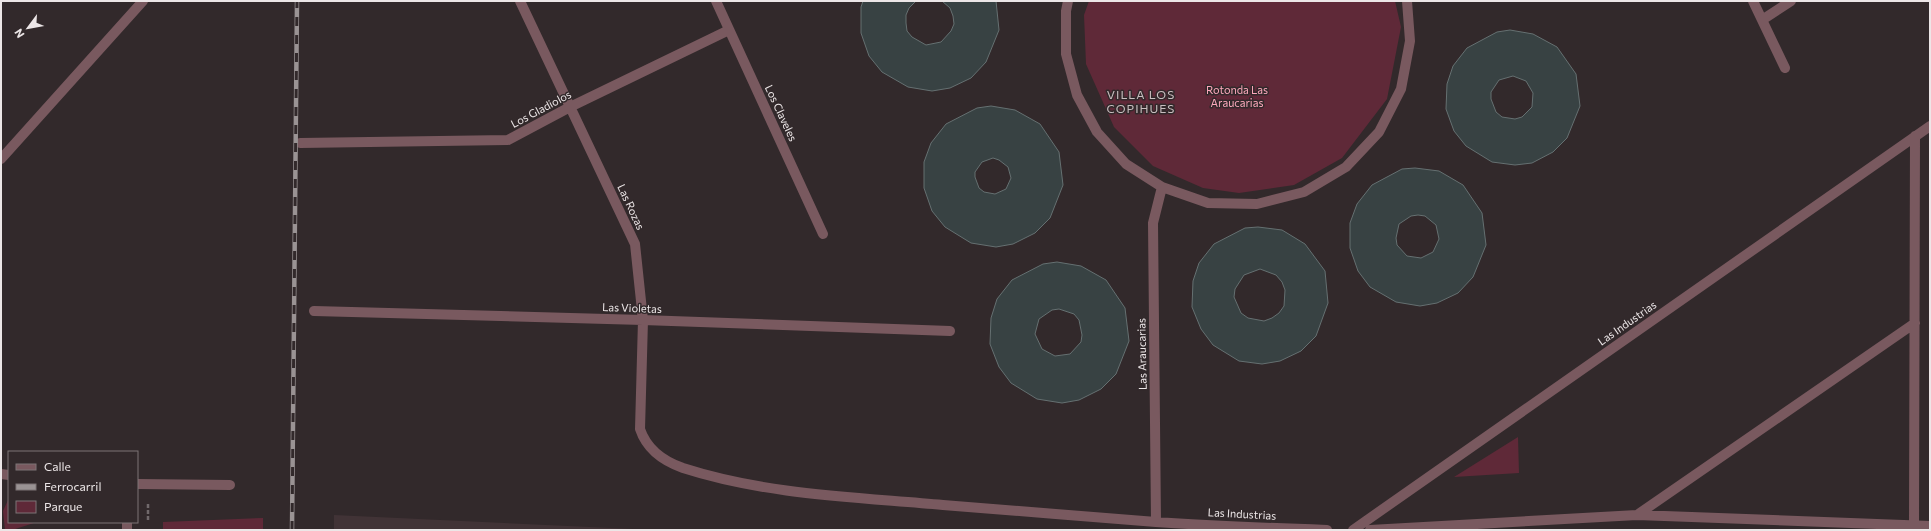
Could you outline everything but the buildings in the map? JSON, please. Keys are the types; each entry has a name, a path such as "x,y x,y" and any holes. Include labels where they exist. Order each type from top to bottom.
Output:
{"street":[{"path":"1,159 143,1"},
{"name":"Las Rozas","path":"520,1 635,244 643,320 640,429 644,441"},
{"name":"Los Claveles","path":"716,1 823,234"},
{"path":"1068,1 1066,11 1066,54 1077,95 1097,132 1126,164 1162,187 1208,203 1257,204 1304,192 1346,168 1379,132 1401,89 1410,40 1407,1"},
{"path":"1753,1 1785,68"},
{"path":"1762,20 1791,1"},
{"name":"Los Gladiolos","path":"300,143 508,140 570,106 729,30"},
{"name":"Las Industrias","path":"1353,530 1930,126"},
{"path":"1914,525 1915,136"},
{"name":"Las Araucarias","path":"1156,522 1153,223 1162,187"},
{"name":"Las Violetas","path":"314,311 643,320 950,331"},
{"path":"1638,515 1915,323"},
{"name":"Las Industrias","path":"644,441 651,450 663,458 682,467 789,492 1156,522 1241,528 1327,530"},
{"path":"138,484 230,484"},
{"path":"1370,530 1638,515 1930,526"}],"path":[{"path":"148,484 148,522"}],"shaded area":[{"path":"334,515 655,530 334,530"}],"green space":[{"name":"Rotonda Las Araucarias","path":"1089,1 1395,1 1401,27 1387,99 1342,158 1294,185 1239,193 1203,188 1153,166 1114,127 1086,64 1084,15"},
{"path":"1518,437 1519,473 1454,477"},
{"path":"8,500 8,523 34,523 12,530 5,530 3,511"},
{"path":"263,518 263,530 163,530 163,522"}],"railway":[{"path":"292,530 297,1"}],"district":[{"name":"VILLA LOS COPIHUES","path":"1141,102"}]}
